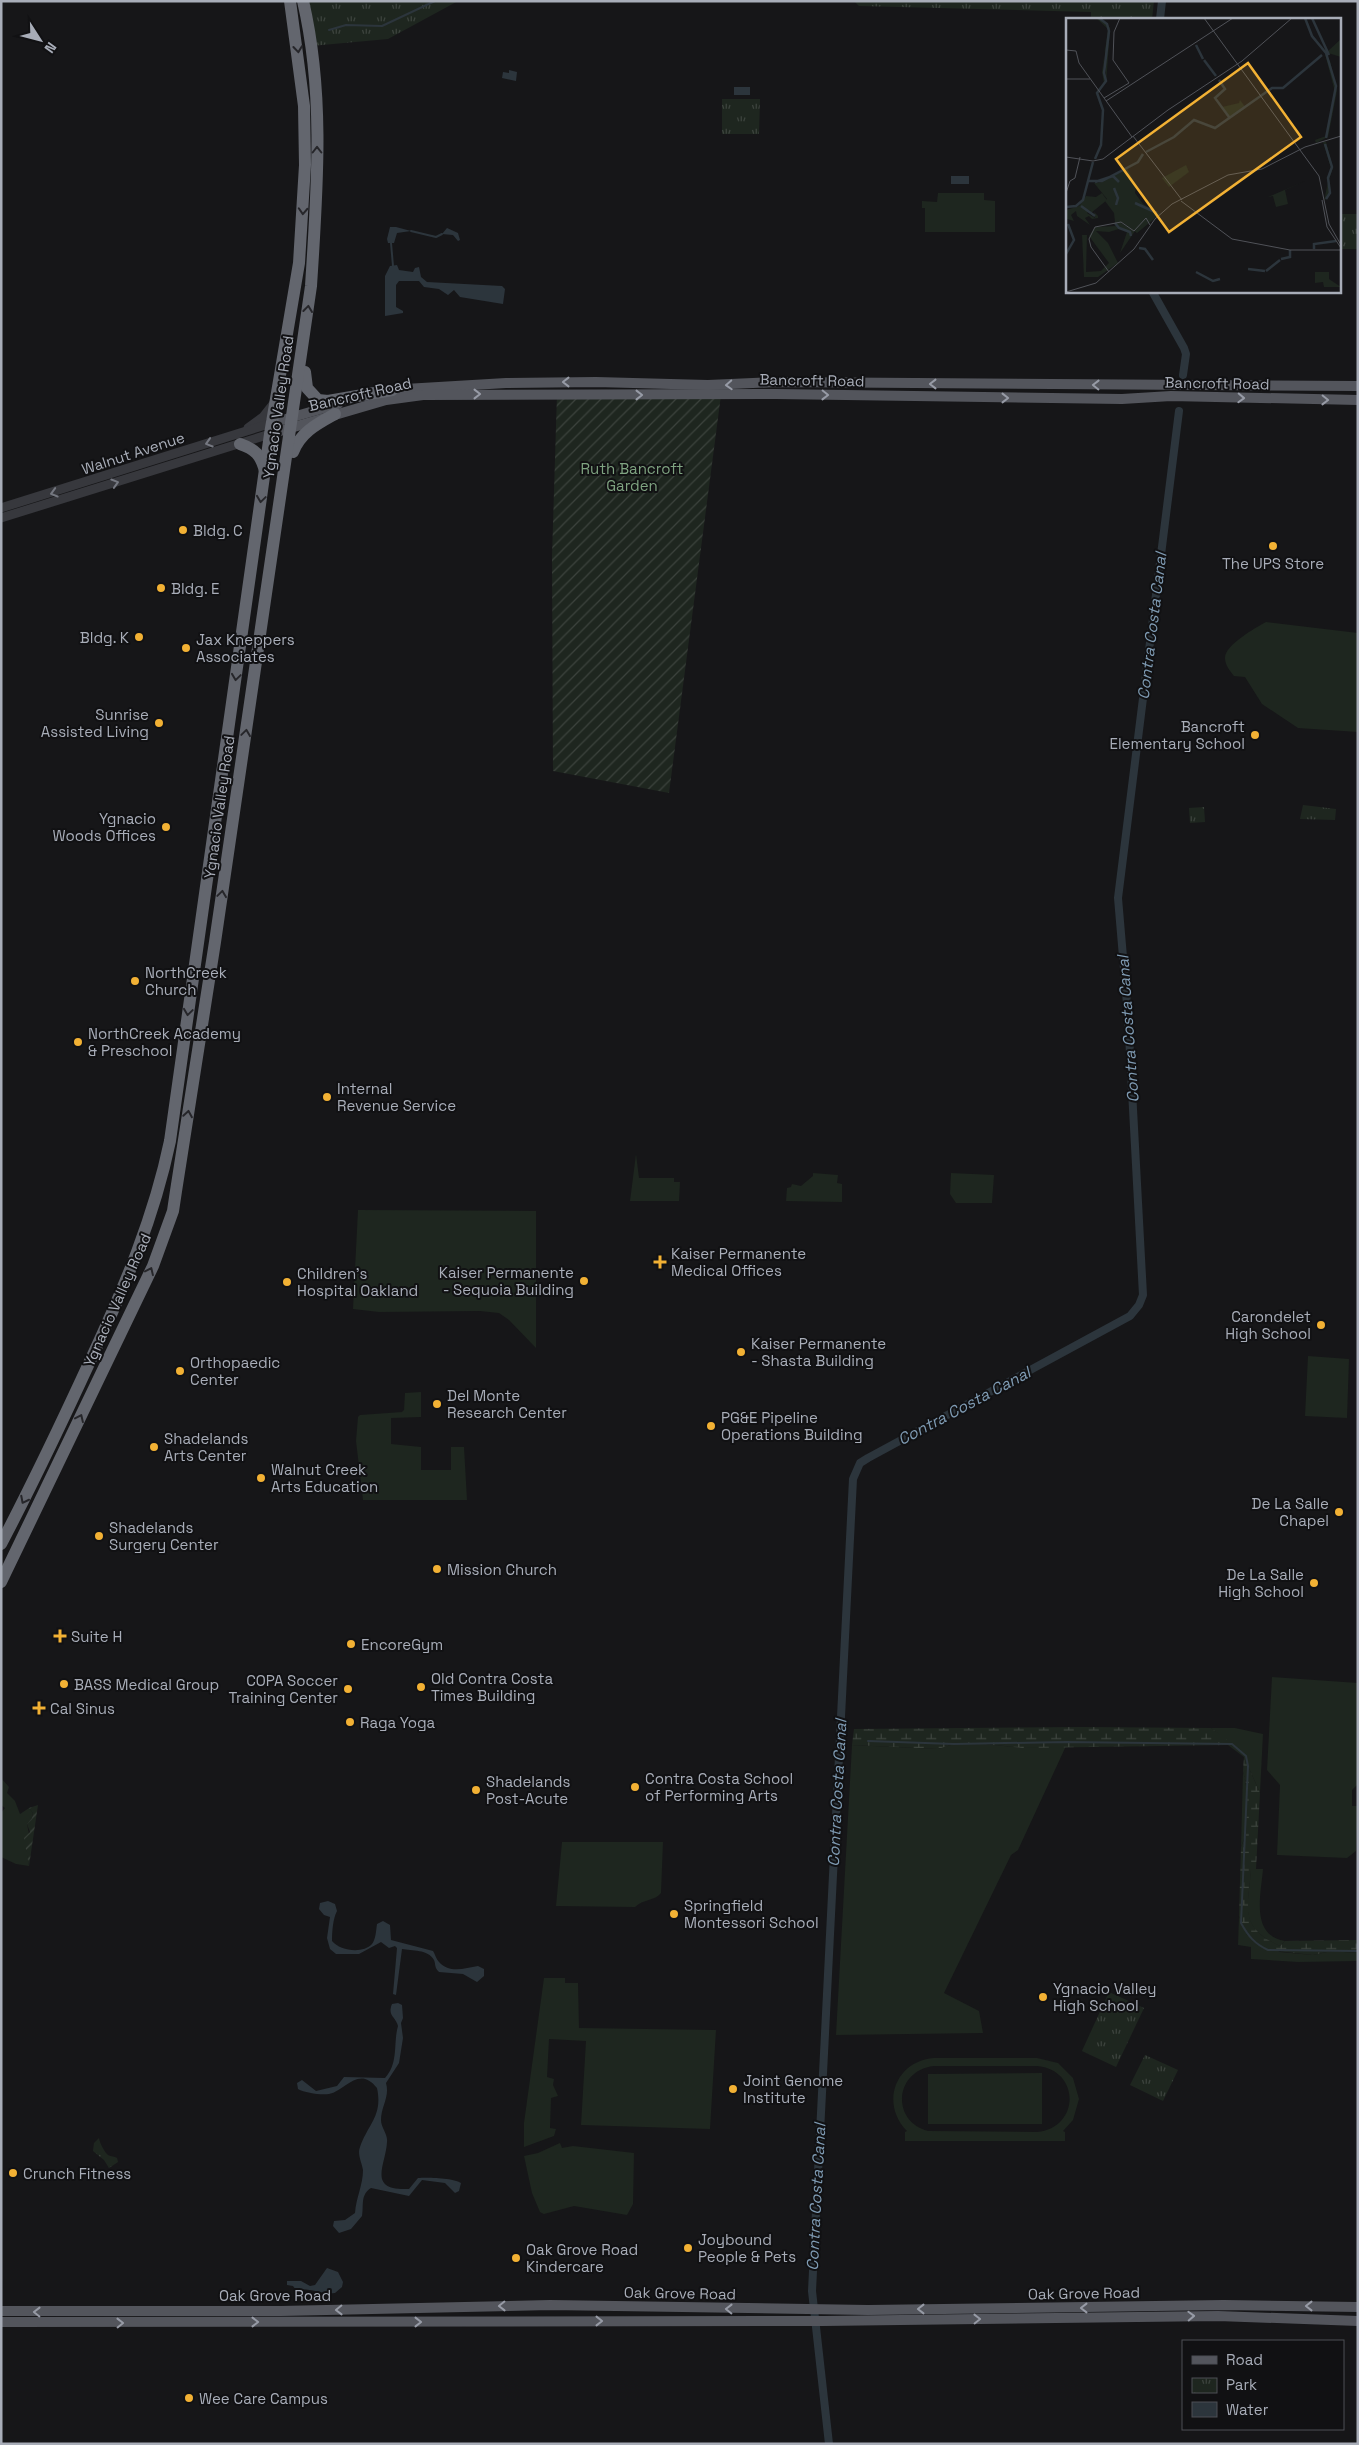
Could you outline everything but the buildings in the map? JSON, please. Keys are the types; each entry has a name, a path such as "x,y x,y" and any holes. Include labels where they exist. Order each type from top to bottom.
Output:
{"highway":[{"name":"Ygnacio Valley Road","path":"1,1544 46,1457 113,1311 145,1236 164,1173 175,1109 271,428 299,263 305,165 304,106 290,1"},
{"path":"299,1 306,14"},
{"name":"Ygnacio Valley Road","path":"1,1582 153,1266 172,1211 293,422 311,286 316,212 318,135 314,70 303,1"},
{"path":"305,331 304,380 309,392 318,400 328,401 348,396 392,390"},
{"path":"282,491 298,440 312,427 335,414"},
{"path":"240,439 254,449 262,459 265,471"}],"main road":[{"name":"Bancroft Road","path":"271,428 392,390 506,383 708,385 777,382 1358,386"},
{"path":"1122,399 1125,391 1144,385"},
{"name":"Bancroft Road","path":"293,422 335,414 386,400 423,395 776,394 1122,399 1171,396 1358,400"},
{"name":"Oak Grove Road","path":"1,2311 280,2311 550,2305 868,2310 1224,2305 1358,2307"},
{"path":"756,2321 764,2314 792,2313 795,2309"},
{"name":"Oak Grove Road","path":"1,2322 823,2321 1218,2316 1358,2321"}],"street":[{"path":"240,439 263,417 276,401"},
{"name":"Walnut Avenue","path":"1,518 271,428"},
{"name":"Walnut Avenue","path":"1,508 240,439"}],"green space":[{"path":"303,1 458,1 388,39 311,46"},
{"path":"854,1 1154,1 1152,18 1091,18 1091,12 859,6"},
{"path":"722,99 760,99 759,134 722,134"},
{"path":"938,193 984,193 984,200 995,201 995,232 925,232 925,208 922,208 922,201 937,202"},
{"path":"1342,214 1358,214 1358,249 1342,249"},
{"name":"Ruth Bancroft Garden","path":"557,394 721,395 669,793 553,771 552,557"},
{"path":"1266,622 1358,633 1358,732 1298,728 1262,704 1245,677 1234,676 1226,663 1226,653 1241,637"},
{"path":"1303,805 1336,809 1335,820 1300,819"},
{"path":"1204,807 1205,822 1190,823 1189,808"},
{"path":"636,1154 639,1178 674,1178 674,1182 680,1182 679,1201 630,1201"},
{"path":"813,1173 838,1175 837,1183 842,1184 842,1202 786,1201 787,1188 791,1187 792,1184 801,1186 813,1176"},
{"path":"951,1173 994,1175 992,1203 956,1203 950,1194"},
{"path":"358,1210 536,1211 536,1348 509,1320 499,1313 480,1311 379,1312 353,1309"},
{"path":"1308,1356 1349,1359 1347,1418 1305,1416"},
{"path":"421,1392 421,1417 391,1418 391,1444 421,1447 421,1470 451,1470 451,1447 464,1447 467,1500 363,1500 356,1441 358,1417 360,1415 402,1412 404,1410 405,1393"},
{"path":"1272,1677 1358,1683 1358,1784 1352,1790 1352,1806 1358,1806 1356,1851 1347,1858 1277,1855 1280,1785 1267,1770"},
{"path":"1211,1728 1235,1728 1263,1734 1260,1793 1248,1766 1246,1756"},
{"path":"1211,1728 1241,1750 1246,1756 1248,1766 1260,1793 1256,1869 1251,1870 1248,1896 1249,1915 1252,1924 1258,1932 1280,1946 1285,1941 1358,1940 1358,1953 1331,1951 1313,1955 1268,1950 1259,1946 1247,1935 1239,1916 1241,1847 1246,1835 1247,1788 1243,1771 1244,1757 1228,1745 1022,1748 986,1744 954,1744 938,1749 852,1745 854,1729"},
{"path":"954,1744 986,1744 1022,1748 1066,1746 1018,1850 1011,1855 944,1993 979,2011 983,2033 836,2035 852,1745 938,1749"},
{"path":"1243,1771 1247,1789 1248,1819 1241,1847"},
{"path":"1,1778 9,1787 7,1793 15,1801 20,1814 29,1808 33,1813 32,1818 27,1824 29,1834 25,1838 29,1866 16,1864 1,1857 1,1813 5,1808 1,1805"},
{"path":"38,1805 29,1866 24,1838 30,1832 27,1824 32,1818 33,1813 29,1808"},
{"path":"562,1842 663,1842 661,1893 635,1907 556,1906"},
{"path":"1251,1869 1263,1869 1260,1902 1262,1922 1267,1931 1274,1937 1285,1941 1280,1946 1257,1932 1252,1924 1248,1906"},
{"path":"1239,1916 1247,1935 1280,1952 1313,1955 1331,1951 1358,1953 1358,1961 1298,1962 1251,1959 1251,1947 1238,1945"},
{"path":"544,1978 565,1978 565,1983 578,1983 579,2028 716,2030 710,2129 581,2125 586,2041 549,2039 547,2077 554,2079 553,2085 558,2096 551,2098 550,2128 556,2129 554,2136 524,2147 524,2123"},
{"path":"1109,1992 1144,2008 1116,2067 1082,2051"},
{"path":"1145,2055 1178,2070 1163,2101 1130,2085"},
{"path":"934,2058 1037,2058 1058,2063 1073,2078 1079,2099 1073,2120 1063,2131 1065,2132 1065,2141 905,2141 905,2132 907,2131 894,2109 893,2097 901,2075 921,2061","holes":["934,2066 1037,2066 1051,2070 1062,2077 1068,2088 1070,2099 1061,2121 1051,2128 1037,2132 928,2131 916,2126 907,2117 903,2107 902,2096 911,2076 921,2070"]},
{"path":"1042,2073 1042,2124 928,2124 928,2074"},
{"path":"99,2138 106,2154 117,2158 118,2162 109,2168 104,2160 93,2151 94,2143"},
{"path":"560,2143 562,2148 573,2146 634,2153 633,2204 627,2215 574,2206 544,2214 540,2212 532,2193 524,2156 538,2153"}],"water":[{"path":"509,70 517,72 516,81 502,78 503,72 509,73"},
{"path":"734,87 750,87 750,95 734,95"},
{"path":"951,176 969,176 969,184 951,184"},
{"path":"390,227 411,231 397,233 394,243 388,243"},
{"path":"447,228 458,233 460,240 458,241 453,235 442,234"},
{"path":"397,265 399,270 413,272 415,268 419,267 421,277 427,282 502,286 505,289 503,304 460,297 454,290 448,295 439,289 424,287 419,281 399,281 396,285 396,307 403,311 403,313 385,316 385,276 390,266"},
{"path":"328,1901 335,1904 337,1911 332,1941 340,1947 357,1950 368,1947 374,1940 377,1924 383,1921 390,1925 391,1940 433,1951 439,1962 448,1968 458,1969 478,1966 484,1969 484,1976 477,1982 463,1974 439,1972 434,1960 428,1954 402,1949 396,1995 393,1994 397,1948 395,1946 389,1948 381,1942 359,1954 336,1954 330,1949 327,1938 330,1917 324,1915 319,1909 320,1903"},
{"path":"398,2003 402,2005 403,2018 401,2023 403,2038 399,2063 386,2083 387,2093 381,2115 381,2123 387,2139 382,2168 383,2181 387,2186 409,2189 418,2178 447,2179 461,2183 459,2191 455,2193 445,2183 422,2180 409,2196 371,2188 365,2194 363,2200 362,2216 351,2229 339,2233 333,2226 334,2221 345,2220 355,2213 363,2176 359,2150 376,2113 378,2106 377,2088 370,2081 358,2079 335,2092 321,2094 309,2093 298,2089 297,2083 302,2080 316,2091 337,2086 344,2077 385,2078 394,2059 398,2026 391,2014 391,2008 392,2004"},
{"path":"327,2268 338,2272 343,2282 342,2287 335,2293 306,2289 296,2290 293,2286 287,2285 287,2281 301,2281 310,2286 315,2285"}],"waterway":[{"path":"329,30 346,25 382,26 435,1"},
{"name":"Contra Costa Canal","path":"1160,18 1162,1"},
{"path":"411,231 436,237 442,234"},
{"path":"391,243 393,266"},
{"name":"Contra Costa Canal","path":"1153,292 1184,348 1186,354 1183,375"},
{"name":"Contra Costa Canal","path":"829,2444 812,2291 853,1479 860,1463 868,1458 1130,1316 1139,1305 1143,1295 1128,1016 1118,898 1179,411"},
{"path":"868,1741 954,1744 1066,1742 1232,1744 1246,1756 1248,1766 1241,1923 1244,1928 1249,1936 1268,1950 1358,1951"}],"place":[{"name":"Bldg. C","path":"183,530"},
{"name":"The UPS Store","path":"1273,546"},
{"name":"Bldg. E","path":"161,588"},
{"name":"Bldg. K","path":"139,637"},
{"name":"Jax Kneppers Associates","path":"186,648"},
{"name":"Sunrise Assisted Living","path":"159,723"},
{"name":"Bancroft Elementary School","path":"1255,735"},
{"name":"Ygnacio Woods Offices","path":"166,827"},
{"name":"NorthCreek Church","path":"135,981"},
{"name":"NorthCreek Academy & Preschool","path":"78,1042"},
{"name":"Internal Revenue Service","path":"327,1097"},
{"name":"Kaiser Permanente Medical Offices","path":"660,1262"},
{"name":"Kaiser Permanente - Sequoia Building","path":"584,1281"},
{"name":"Children's Hospital Oakland","path":"287,1282"},
{"name":"Carondelet High School","path":"1321,1325"},
{"name":"Kaiser Permanente - Shasta Building","path":"741,1352"},
{"name":"Orthopaedic Center","path":"180,1371"},
{"name":"Del Monte Research Center","path":"437,1404"},
{"name":"PG&E Pipeline Operations Building","path":"711,1426"},
{"name":"Shadelands Arts Center","path":"154,1447"},
{"name":"Walnut Creek Arts Education","path":"261,1478"},
{"name":"De La Salle Chapel","path":"1339,1512"},
{"name":"Shadelands Surgery Center","path":"99,1536"},
{"name":"Mission Church","path":"437,1569"},
{"name":"De La Salle High School","path":"1314,1583"},
{"name":"Suite H","path":"60,1636"},
{"name":"EncoreGym","path":"351,1644"},
{"name":"BASS Medical Group","path":"64,1684"},
{"name":"Old Contra Costa Times Building","path":"421,1687"},
{"name":"COPA Soccer Training Center","path":"348,1689"},
{"name":"Cal Sinus","path":"39,1708"},
{"name":"Raga Yoga","path":"350,1722"},
{"name":"Contra Costa School of Performing Arts","path":"635,1787"},
{"name":"Shadelands Post-Acute","path":"476,1790"},
{"name":"Springfield Montessori School","path":"674,1914"},
{"name":"Ygnacio Valley High School","path":"1043,1997"},
{"name":"Joint Genome Institute","path":"733,2089"},
{"name":"Crunch Fitness","path":"13,2173"},
{"name":"Joybound People & Pets","path":"688,2248"},
{"name":"Oak Grove Road Kindercare","path":"516,2258"},
{"name":"Wee Care Campus","path":"189,2398"}]}
